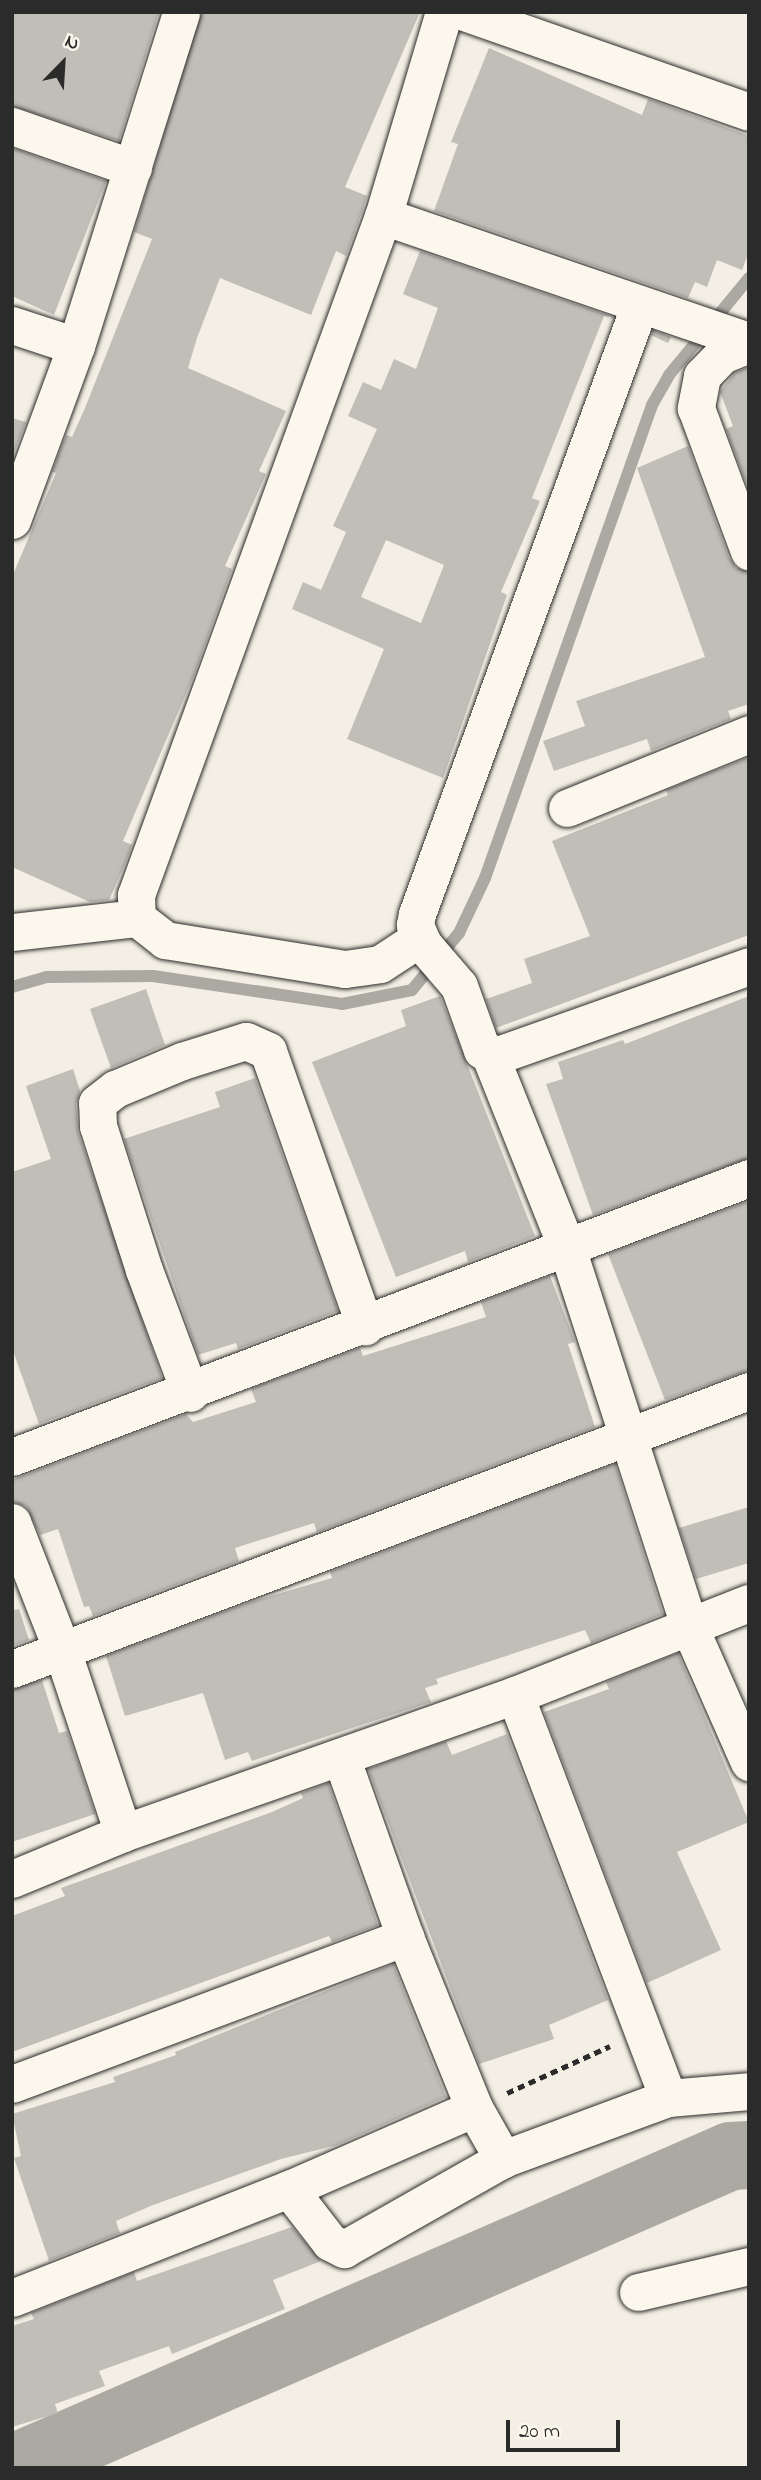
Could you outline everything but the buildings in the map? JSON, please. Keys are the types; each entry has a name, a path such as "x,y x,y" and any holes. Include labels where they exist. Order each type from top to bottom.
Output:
{"street":[{"path":"12,520 76,346 181,12"},
{"path":"137,918 136,895 383,216 444,12"},
{"path":"464,12 749,111"},
{"path":"12,126 133,168"},
{"path":"383,216 742,340"},
{"path":"640,304 415,925 426,947 459,986 482,1049 498,1055 554,1038 749,966"},
{"path":"12,325 76,346"},
{"path":"742,340 722,355 702,376 696,408 749,551"},
{"path":"567,808 749,734"},
{"path":"12,932 137,918 165,940 345,969 380,964 415,941 426,947"},
{"path":"190,1393 144,1270 99,1126 97,1103 115,1089 182,1061 246,1041 268,1051 365,1326"},
{"path":"489,1053 567,1248 689,1626 749,1762"},
{"path":"13,1454 190,1393 749,1178"},
{"path":"12,1669 749,1391"},
{"path":"12,1522 62,1650 123,1833"},
{"path":"12,1879 123,1833 515,1695 749,1602"},
{"path":"515,1695 668,2098"},
{"path":"341,1757 405,1937 474,2108 503,2159"},
{"path":"12,2084 405,1937"},
{"path":"289,2189 330,2242 344,2249 503,2159 668,2098 749,2091"},
{"path":"14,2292 289,2189 474,2108"},
{"path":"639,2292 749,2266"}],"path":[{"path":"474,2108 642,2031"}],"waterway":[{"path":"12,987 47,977 153,976 342,1004 412,990 459,933 485,878 652,405 669,375 749,278"},
{"path":"14,2468 731,2156 749,2155"}]}
